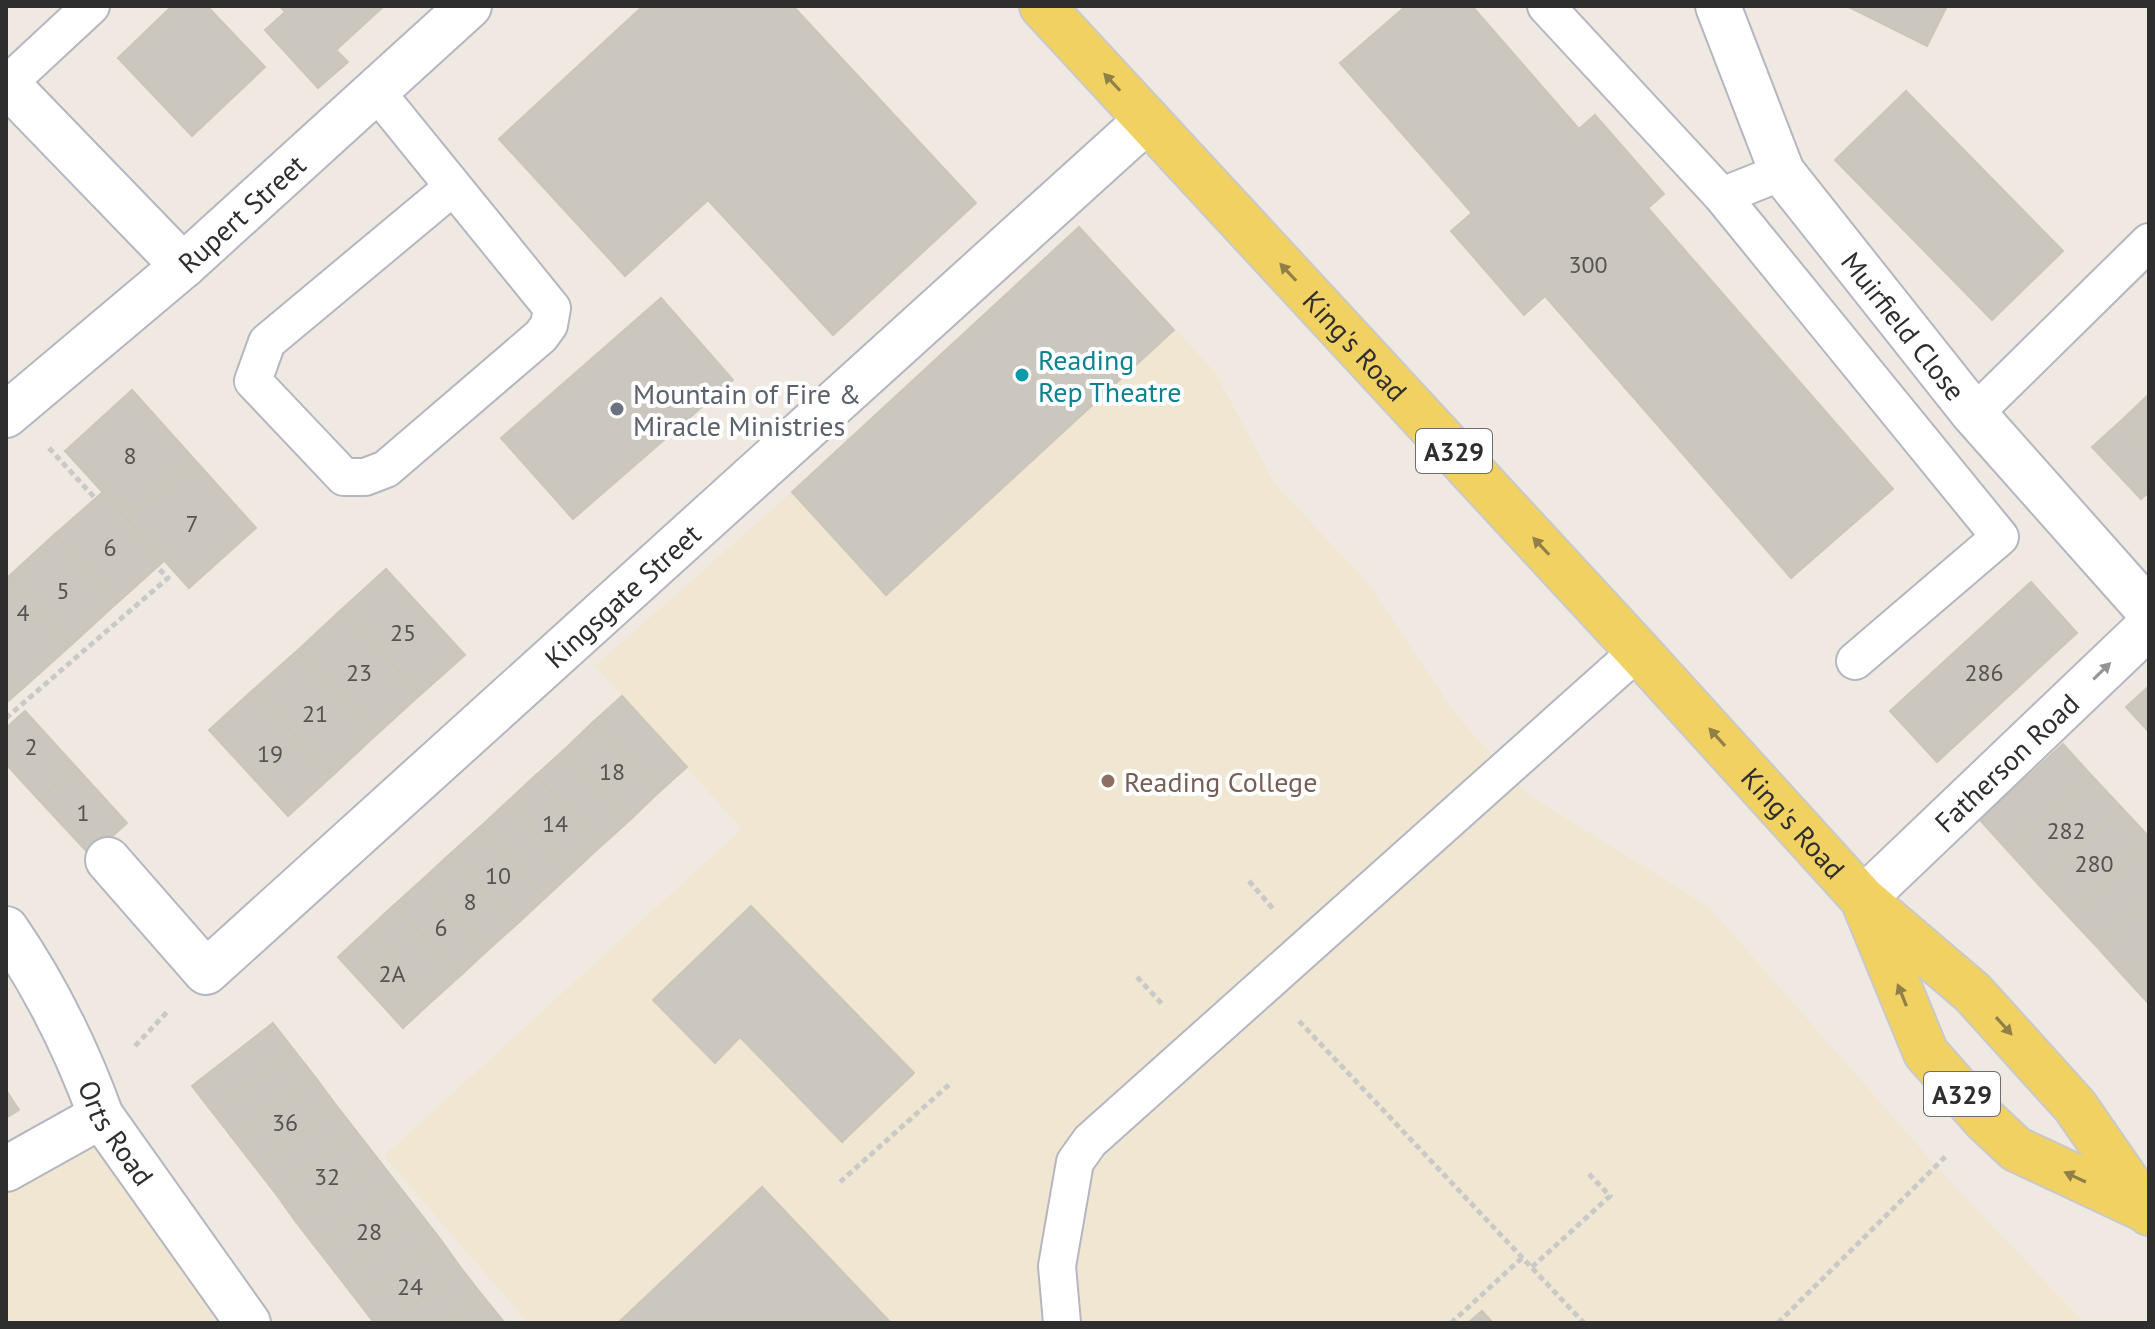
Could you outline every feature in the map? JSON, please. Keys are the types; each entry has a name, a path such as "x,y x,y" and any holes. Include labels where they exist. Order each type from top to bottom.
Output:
{"main road":[{"name":"King's Road","path":"1042,6 1863,899 1973,993 2075,1106 2148,1211"},
{"name":"King's Road","path":"1863,899 1926,1053 1985,1120 2016,1149 2148,1211"}],"street":[{"name":"Rupert Street","path":"10,412 183,266 469,6"},
{"name":"Muirfield Close","path":"1718,6 1782,172 1974,414 2149,611"},
{"path":"7,83 183,266"},
{"name":"Kingsgate Street","path":"206,972 1147,120"},
{"name":"Fatherson Road","path":"1863,899 2149,626"},
{"path":"108,860 206,972"},
{"name":"Orts Road","path":"6,929 37,974 94,1097 248,1323"},
{"path":"6,1169 94,1097"}],"lane":[{"path":"7,83 91,6"},
{"path":"1546,6 1722,196 2000,537 1855,661"},
{"path":"375,90 552,308 549,325 541,336 386,469 365,477 344,477 253,381 258,364 267,342 453,187"},
{"path":"1722,196 1782,172"},
{"path":"1974,414 2149,242"},
{"path":"1062,1323 1057,1266 1075,1162 1090,1141 1638,651"}],"path":[{"path":"10,412 95,498"},
{"path":"6,718 168,578 157,567"},
{"path":"94,1097 133,1048 206,972"},
{"path":"1295,1016 1584,1323"},
{"path":"840,1182 952,1082"},
{"path":"1778,1323 1985,1120"},
{"path":"1532,1267 1610,1196 1589,1174"},
{"path":"1451,1323 1523,1257"}],"shaded area":[{"name":"Reading College","path":"1079,227 1214,371 1275,484 1367,582 1456,715 1528,795 1709,907 1936,1166 2084,1323 528,1323 384,1156 742,829 595,666 792,492"},
{"path":"101,1116 248,1323 6,1323 6,1171"}],"building":[{"path":"172,6 207,6 265,67 192,136 118,58"},
{"path":"280,6 384,6 336,50 348,62 318,88 265,30 285,12"},
{"path":"643,6 793,6 976,203 833,335 708,200 625,276 499,139"},
{"path":"1406,6 1472,6 1579,129 1595,115 1664,194 1648,208 1893,489 1791,578 1545,296 1524,315 1451,231 1472,213 1340,63"},
{"path":"1847,6 1947,6 1927,46"},
{"path":"1906,91 2063,251 1992,320 1835,160"},
{"name":"Reading Rep Theatre","path":"1079,227 1174,330 886,595 792,492"},
{"name":"Mountain of Fire & Miracle Ministries","path":"661,298 733,380 573,519 501,438"},
{"path":"132,390 194,459 127,519 65,451"},
{"path":"2149,394 2149,450 2122,420"},
{"path":"2122,420 2149,450 2149,492 2141,499 2092,447"},
{"path":"194,459 256,528 189,588 127,519"},
{"path":"103,492 165,560 117,603 55,534"},
{"path":"55,534 117,603 70,646 8,577"},
{"path":"386,569 465,655 420,695 342,609"},
{"path":"8,577 70,646 22,689 6,671"},
{"path":"2031,582 2077,633 1937,762 1890,711"},
{"path":"342,609 420,695 376,735 298,650"},
{"path":"298,650 376,735 332,776 253,690"},
{"path":"6,671 22,689 6,703"},
{"path":"2149,686 2149,732 2126,707"},
{"path":"253,690 332,776 288,816 209,730"},
{"path":"622,696 687,767 658,793 593,722"},
{"path":"25,711 76,767 39,800 6,764 6,728"},
{"path":"593,722 658,793 630,820 565,749"},
{"path":"2063,744 2092,776 2009,852 1980,820"},
{"path":"565,749 630,820 601,846 536,775"},
{"path":"76,767 127,823 91,856 39,800"},
{"path":"536,775 601,846 573,872 508,801"},
{"path":"2092,776 2122,808 2038,884 2009,852"},
{"path":"508,801 573,872 545,898 480,827"},
{"path":"2122,808 2149,837 2149,842 2068,916 2038,884"},
{"path":"480,827 545,898 517,924 451,853"},
{"path":"2149,842 2149,901 2098,948 2068,916"},
{"path":"451,853 517,924 488,950 423,879"},
{"path":"423,879 488,950 460,976 394,905"},
{"path":"2149,901 2149,960 2127,980 2098,948"},
{"path":"394,905 460,976 431,1002 366,931"},
{"path":"751,906 914,1073 842,1142 740,1037 715,1063 653,1000"},
{"path":"366,931 431,1002 417,1015 352,944"},
{"path":"352,944 417,1015 403,1028 338,957"},
{"path":"2149,960 2149,1004 2127,980"},
{"path":"273,1023 294,1050 213,1113 192,1086"},
{"path":"294,1050 316,1078 234,1140 213,1113"},
{"path":"316,1078 336,1105 255,1167 234,1140"},
{"path":"6,1090 19,1110 6,1118"},
{"path":"336,1105 357,1132 276,1194 255,1167"},
{"path":"357,1132 378,1159 296,1222 276,1194"},
{"path":"378,1159 399,1186 317,1249 296,1222"},
{"path":"399,1186 420,1213 338,1276 317,1249"},
{"path":"762,1187 891,1323 618,1323"},
{"path":"420,1213 441,1240 359,1303 338,1276"},
{"path":"441,1240 461,1268 390,1323 374,1323 359,1303"},
{"path":"461,1268 482,1295 446,1323 390,1323"},
{"path":"482,1295 504,1322 446,1323"},
{"path":"1482,1311 1493,1323 1468,1323"}],"place":[{"name":"Reading Rep Theatre","path":"1022,375"},
{"name":"Mountain of Fire & Miracle Ministries","path":"617,409"},
{"name":"Reading College","path":"1108,781"}]}
